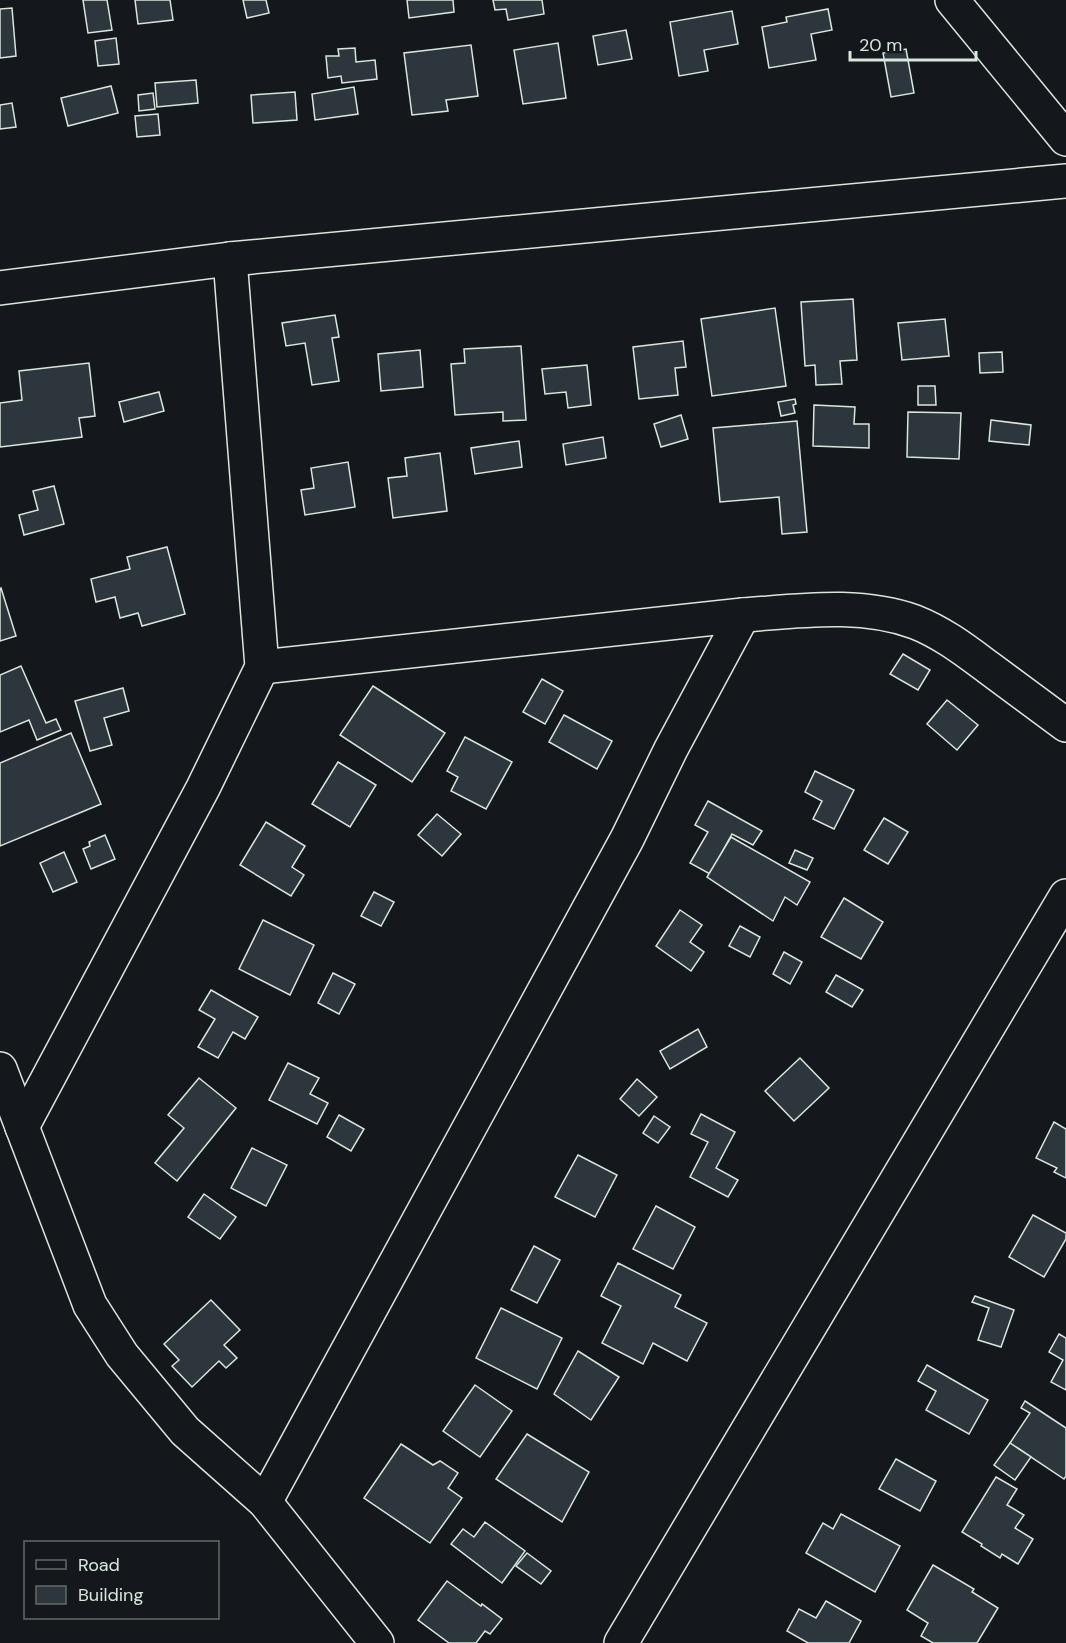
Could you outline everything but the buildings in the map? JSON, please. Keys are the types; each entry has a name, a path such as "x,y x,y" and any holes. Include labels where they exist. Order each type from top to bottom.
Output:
{"street":[{"path":"952,0 1066,139"},
{"path":"0,288 230,259 1066,182"},
{"path":"22,1127 203,788 262,667 230,259"},
{"path":"262,667 743,615 854,610 915,622 952,640 1066,725"},
{"path":"265,1502 621,849 671,749 743,615"},
{"path":"621,1643 1066,896"},
{"path":"0,1070 90,1305 122,1355 184,1431 265,1502 376,1643"}]}
